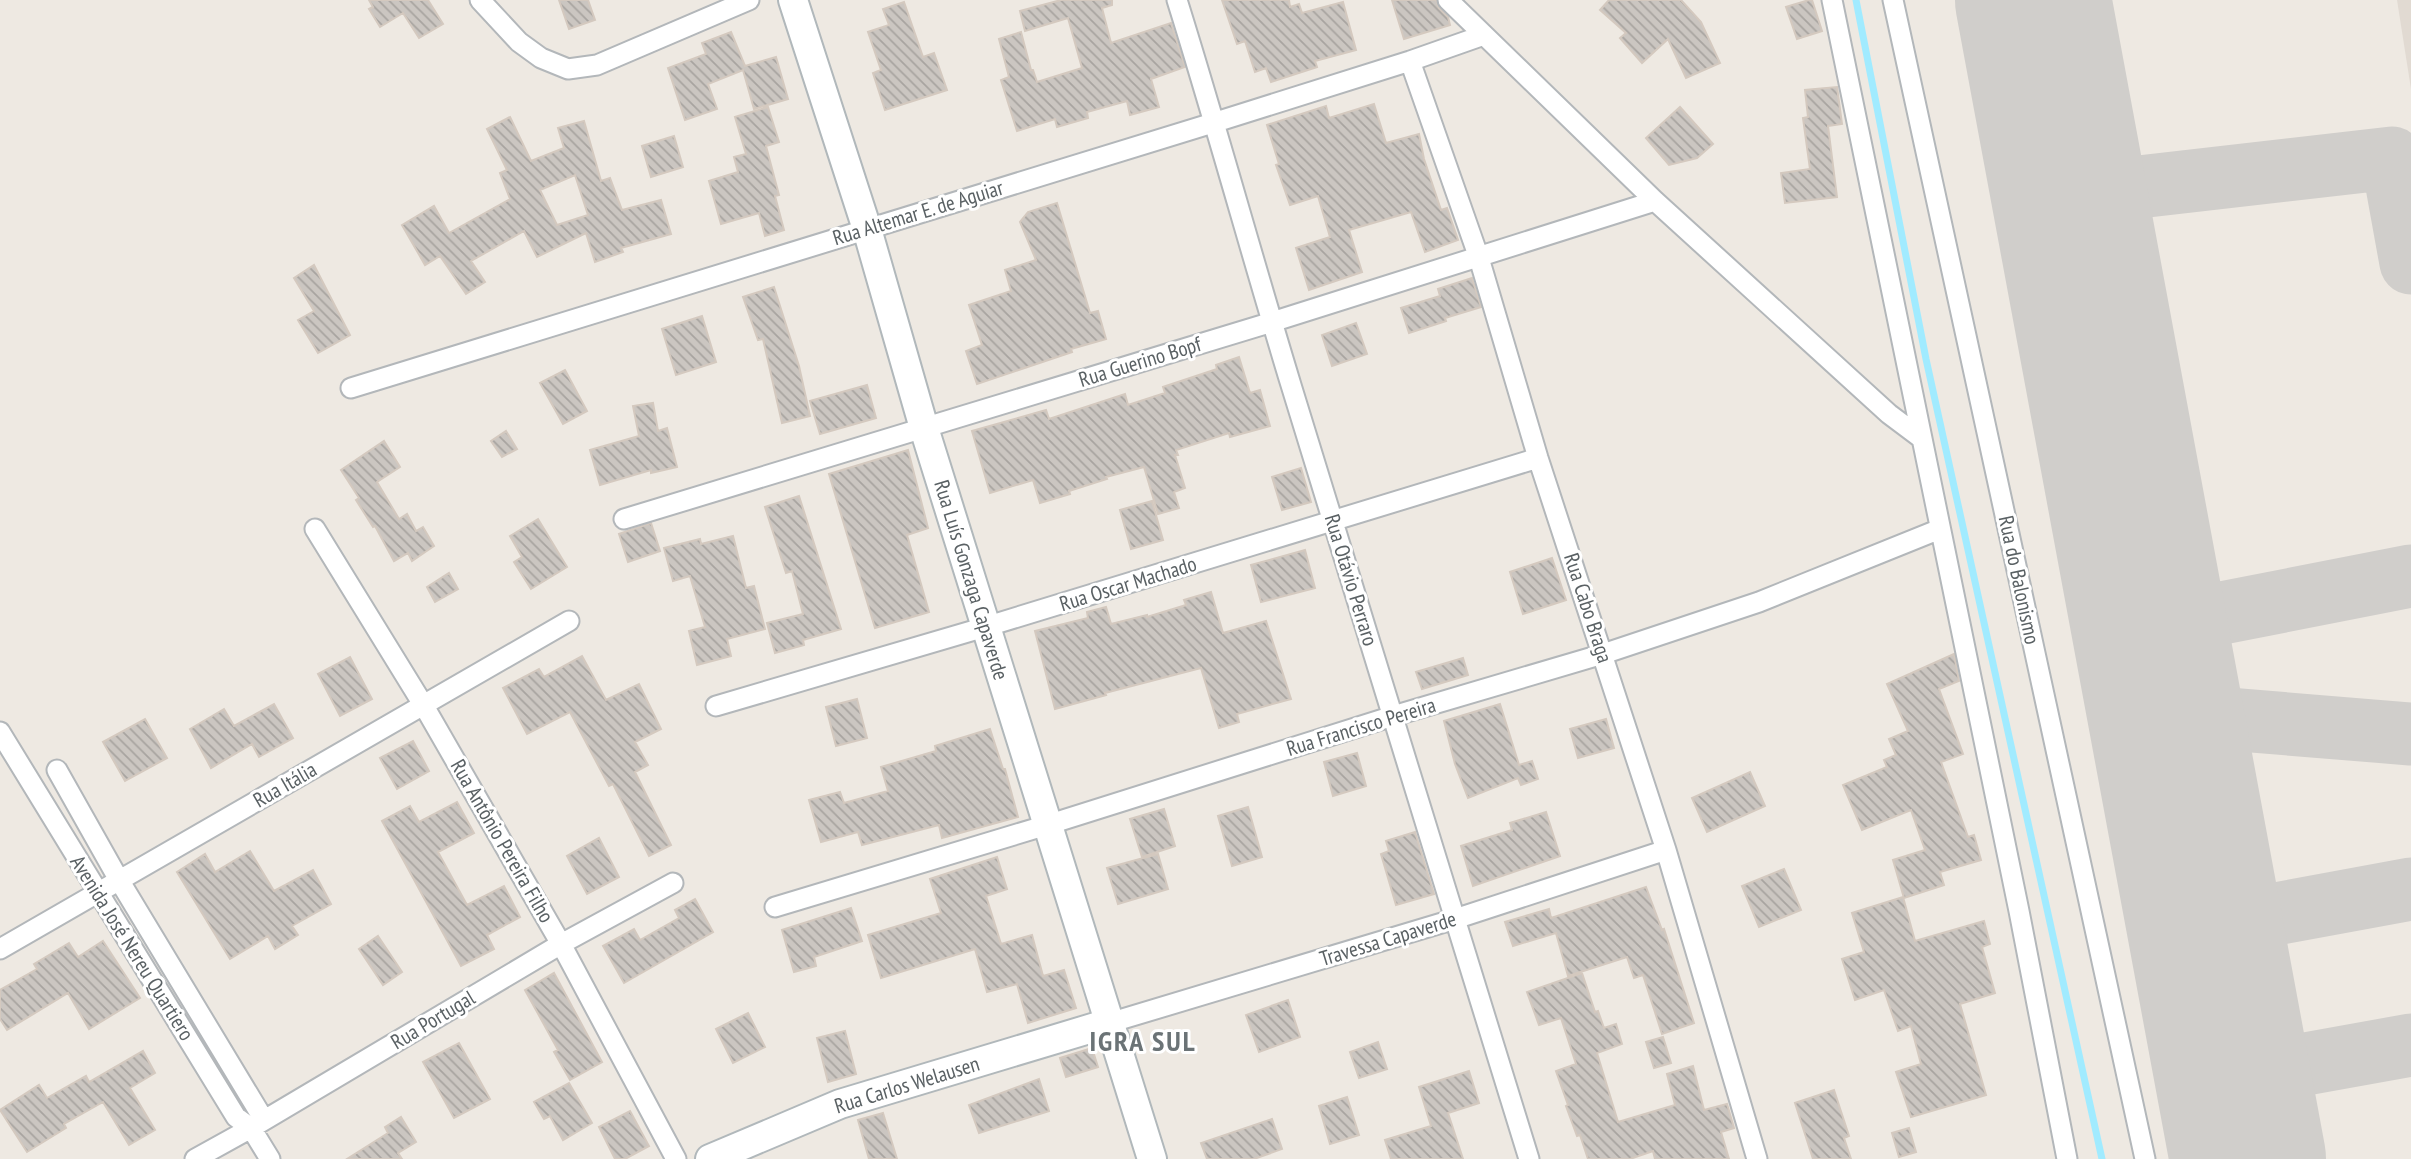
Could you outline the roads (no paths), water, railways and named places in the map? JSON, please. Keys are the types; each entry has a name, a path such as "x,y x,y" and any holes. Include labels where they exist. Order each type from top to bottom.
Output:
{"street":[{"path":"480,0 519,42 541,58 568,69 597,65 749,0"},
{"name":"Rua Luís Gonzaga Capaverde","path":"793,0 867,229 924,428 1152,1159"},
{"name":"Rua Otávio Perraro","path":"1177,0 1216,122 1332,522 1529,1159"},
{"path":"1448,0 1656,201 1889,414 1922,438"},
{"path":"1832,0 2019,911 2067,1159"},
{"name":"Rua do Balonismo","path":"1893,0 2146,1159"},
{"name":"Rua Altemar E. de Aguiar","path":"351,388 1216,122 1484,35"},
{"name":"Rua Cabo Braga","path":"1410,61 1479,258 1538,458 1666,850 1757,1159"},
{"name":"Rua Guerino Bopf","path":"624,519 1272,322 1656,201"},
{"name":"Rua Oscar Machado","path":"716,706 1538,458"},
{"name":"Rua Antônio Pereira Filho","path":"315,529 424,706 561,944 676,1159"},
{"name":"Rua Francisco Pereira","path":"775,907 1603,654 1759,602 1940,529"},
{"name":"Rua Itália","path":"0,949 569,621"},
{"name":"Avenida José Nereu Quartiero","path":"0,732 236,1117 258,1124"},
{"name":"Avenida José Nereu Quartiero","path":"57,770 258,1124 271,1159"},
{"name":"Travessa Capaverde","path":"1109,1023 1455,919 1666,850"},
{"name":"Rua Portugal","path":"195,1159 561,944 673,883"},
{"name":"Rua Carlos Welausen","path":"710,1159 840,1104 1109,1023"}],"waterway":[{"path":"1856,0 1926,359 2102,1159"}],"district":[{"name":"IGRA SUL","path":"1143,1041"}]}
